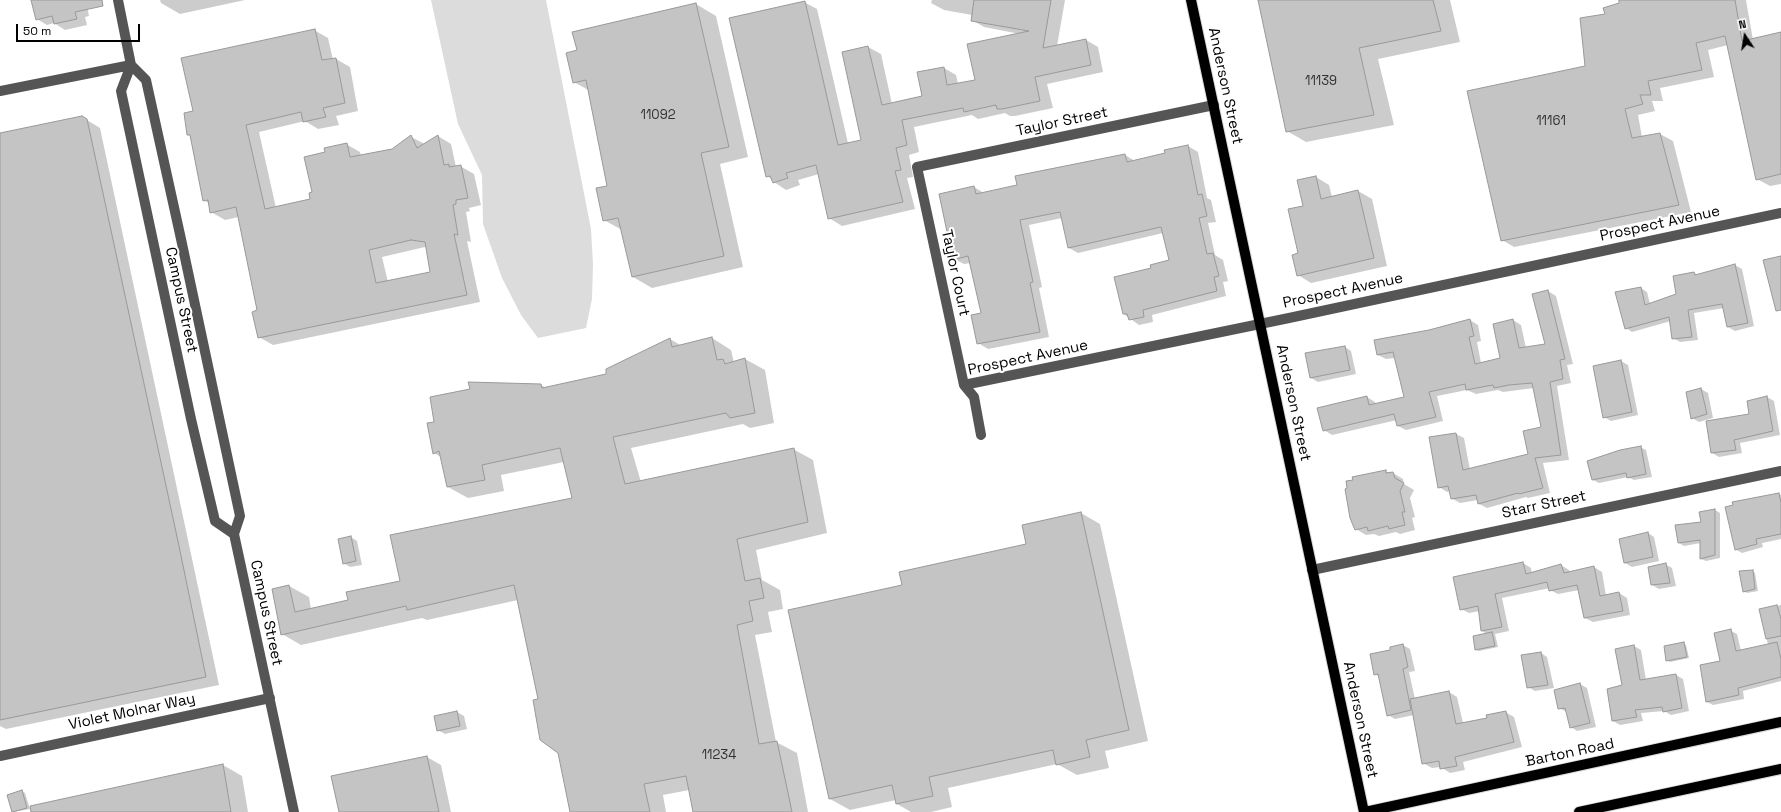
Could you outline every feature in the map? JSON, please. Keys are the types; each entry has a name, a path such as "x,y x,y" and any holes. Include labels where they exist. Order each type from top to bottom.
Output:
{"main road":[{"name":"Anderson Street","path":"1191,0 1364,812"},
{"name":"Barton Road","path":"1364,812 1781,722"},
{"path":"1579,812 1781,769"}],"street":[{"path":"0,91 131,65 118,0"},
{"name":"Campus Street","path":"234,534 215,520 153,246 121,91 131,65 146,80 181,239 240,516 234,534 294,812"},
{"name":"Taylor Street","path":"917,168 1214,106"},
{"name":"Taylor Court","path":"917,168 964,385"},
{"name":"Prospect Avenue","path":"981,435 974,397 964,385 1261,324 1781,213"},
{"name":"Starr Street","path":"1312,570 1781,471"},
{"name":"Violet Molnar Way","path":"0,756 270,698"}],"shaded area":[{"path":"431,0 546,0 591,229 593,264 592,299 586,328 538,338 521,315 502,278 483,224 482,175 458,124"}],"building":[{"path":"31,0 102,0 103,6 75,12 77,19 54,24 52,16 36,20"},
{"path":"974,0 1051,0 1043,48 1086,39 1091,65 1035,77 1040,101 1002,109 997,109 996,105 964,112 963,108 902,120 907,145 896,148 901,170 895,171 903,202 828,219 816,165 786,173 788,178 773,183 770,176 766,177 729,18 805,1 838,145 861,140 842,52 868,46 882,105 922,96 917,72 944,67 947,85 975,80 967,44 1029,31 971,21"},
{"path":"1258,0 1433,0 1441,31 1359,48 1374,115 1286,132"},
{"path":"1619,0 1735,0 1742,41 1781,32 1781,174 1756,180 1725,36 1696,43 1702,70 1648,81 1651,95 1640,95 1643,104 1625,109 1632,138 1660,133 1679,205 1501,241 1467,91 1585,66 1580,18 1605,14 1603,8 1619,3"},
{"path":"696,3 729,147 701,153 724,256 632,277 618,218 603,221 596,188 607,186 586,80 573,83 566,53 577,50 572,32"},
{"path":"315,29 322,60 336,58 345,103 323,108 326,117 303,122 301,112 246,125 265,209 310,199 309,193 312,192 304,157 325,152 324,148 347,143 350,157 392,149 411,135 417,148 438,135 444,165 449,164 449,167 461,165 468,198 456,200 456,204 453,205 458,235 454,234 467,295 258,338 252,312 257,310 236,207 210,213 208,200 203,201 190,135 187,135 184,113 193,111 181,58","holes":["411,240 425,242 430,272 376,283 369,250"]},
{"path":"82,116 87,119 206,677 0,720 0,133"},
{"path":"1188,145 1198,195 1202,194 1207,216 1199,218 1207,254 1213,253 1219,276 1214,277 1217,291 1143,310 1144,317 1129,320 1127,314 1123,314 1114,277 1151,268 1150,265 1169,260 1161,227 1068,248 1060,212 1020,220 1033,282 1030,283 1040,332 977,344 971,315 981,313 968,256 953,260 939,194 974,186 976,194 1017,185 1015,176 1125,154 1127,162 1165,153 1164,150"},
{"path":"1316,176 1321,199 1358,190 1374,258 1297,276 1292,255 1298,253 1288,209 1303,206 1297,180"},
{"path":"1781,256 1781,310 1776,311 1763,260"},
{"path":"1735,264 1748,323 1727,327 1722,304 1688,310 1692,337 1672,339 1669,317 1625,329 1615,292 1641,287 1645,305 1676,294 1673,276 1694,272 1695,275"},
{"path":"1548,290 1565,359 1560,360 1563,379 1550,382 1561,455 1535,458 1543,488 1478,504 1476,495 1451,499 1448,486 1438,488 1429,437 1456,433 1463,470 1528,454 1523,431 1541,427 1532,383 1494,388 1493,385 1466,390 1465,384 1429,392 1436,417 1397,426 1394,414 1323,431 1317,408 1367,396 1369,405 1404,397 1393,352 1377,355 1374,340 1429,330 1470,319 1474,336 1469,337 1475,364 1500,358 1493,324 1513,319 1519,348 1545,344 1532,294"},
{"path":"712,337 717,360 723,359 725,364 745,358 755,413 730,418 726,413 613,437 625,484 794,448 808,522 737,539 745,581 760,578 764,598 749,601 753,621 737,625 759,744 777,741 792,812 693,812 686,776 644,784 650,812 570,812 558,753 540,740 533,700 538,699 514,585 407,610 406,606 281,635 272,589 289,585 295,612 348,600 346,592 400,581 390,535 572,498 560,448 482,465 485,480 447,487 439,451 433,454 427,423 434,422 430,397 470,389 468,382 541,384 542,388 606,374 606,369 670,338 672,347"},
{"path":"1345,346 1350,370 1310,378 1305,353"},
{"path":"1621,360 1632,412 1603,418 1593,366"},
{"path":"1701,388 1707,414 1691,419 1686,392"},
{"path":"1767,396 1773,431 1734,440 1736,450 1711,453 1706,421 1749,414 1747,401"},
{"path":"1641,446 1646,474 1627,478 1626,473 1592,480 1587,461 1620,450"},
{"path":"1386,470 1386,473 1393,472 1395,478 1404,483 1400,491 1405,512 1402,512 1405,525 1389,529 1388,526 1368,531 1367,527 1355,530 1350,518 1345,489 1347,488 1346,481 1353,480 1352,477"},
{"path":"1779,493 1781,503 1781,534 1756,539 1757,544 1735,550 1725,507 1733,505 1732,502"},
{"path":"1715,509 1715,555 1700,559 1700,540 1678,543 1675,525 1701,522 1699,512"},
{"path":"1081,512 1129,730 1086,740 1090,757 1056,765 1053,750 929,777 933,796 896,804 892,785 829,799 788,610 902,585 899,572 1026,544 1022,525"},
{"path":"1648,532 1653,557 1624,563 1619,539"},
{"path":"351,536 356,561 343,564 338,539"},
{"path":"1523,562 1526,574 1561,564 1564,573 1594,566 1600,596 1619,592 1623,611 1584,618 1577,585 1549,591 1547,582 1495,594 1502,627 1481,631 1478,606 1460,610 1453,577"},
{"path":"1666,563 1670,583 1651,585 1648,567"},
{"path":"1753,570 1755,589 1743,592 1739,571"},
{"path":"1777,605 1781,619 1781,636 1766,639 1759,609"},
{"path":"1731,629 1736,651 1777,642 1781,659 1781,677 1738,688 1739,695 1706,702 1700,665 1720,661 1714,633"},
{"path":"1492,632 1495,646 1475,650 1473,636"},
{"path":"1684,642 1687,657 1666,661 1664,646"},
{"path":"1403,644 1408,667 1403,669 1411,710 1387,716 1378,674 1374,675 1370,654 1390,650 1390,647"},
{"path":"1634,645 1640,680 1676,674 1682,708 1663,712 1662,707 1635,710 1637,717 1612,721 1607,689 1622,685 1615,649"},
{"path":"1541,652 1548,685 1527,688 1521,655"},
{"path":"1580,683 1590,723 1570,728 1565,708 1558,709 1554,690"},
{"path":"1449,691 1456,724 1487,718 1486,715 1506,711 1514,742 1455,757 1457,766 1440,769 1439,761 1422,764 1410,699"},
{"path":"457,711 460,726 437,731 434,716"},
{"path":"427,756 439,812 339,812 331,776"},
{"path":"223,764 231,812 31,812 30,806"},
{"path":"22,790 27,808 12,812 7,795"}]}
